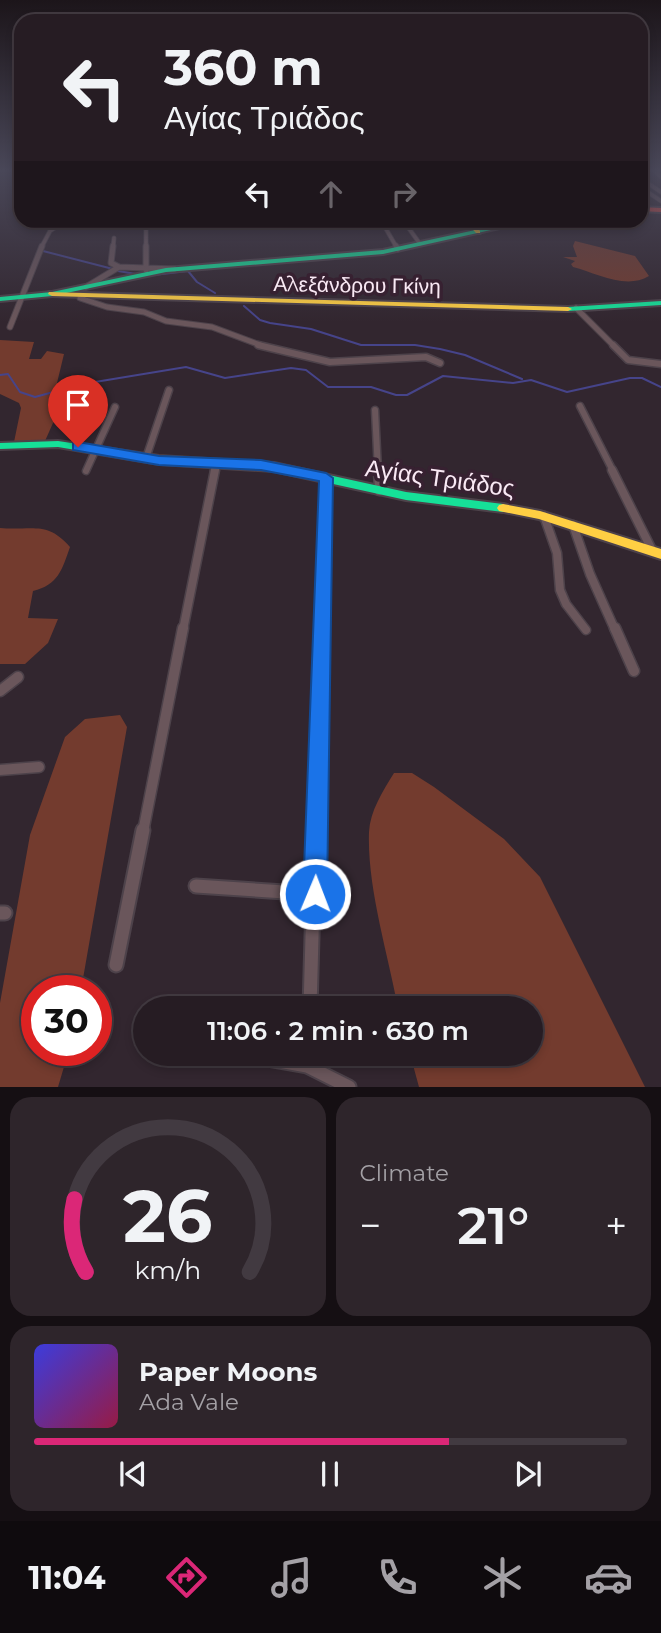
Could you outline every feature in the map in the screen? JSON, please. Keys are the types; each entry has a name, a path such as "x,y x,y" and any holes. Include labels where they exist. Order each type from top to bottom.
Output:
{"street":[{"path":"10,327 45,239 55,228"},
{"path":"143,272 146,228"},
{"path":"386,228 398,249"},
{"path":"409,228 420,244"},
{"path":"474,228 478,232"},
{"path":"83,292 115,269 143,272 398,249 496,228"},
{"path":"114,238 111,263 115,269"},
{"path":"83,292 143,272"},
{"path":"83,292 107,307 144,312 166,321 212,327 270,349 330,362 426,357 440,363"},
{"name":"Αλεξάνδρου Γκίνη","path":"0,299 83,292 576,308 661,303"},
{"path":"576,308 628,360 661,364"},
{"path":"146,458 169,390"},
{"path":"580,406 657,553"},
{"path":"86,472 116,407"},
{"path":"376,410 379,491"},
{"name":"Αγίας Τριάδος","path":"0,446 58,444 146,458 274,467 379,491 487,505 544,516 657,553"},
{"path":"116,965 216,463"},
{"path":"311,996 326,478"},
{"path":"544,516 557,553 560,590 566,604 586,630"},
{"path":"573,525 590,575 634,671"},
{"path":"0,691 18,677"},
{"path":"0,770 38,767"},
{"path":"196,886 315,894"},
{"path":"317,1066 349,1087"}],"shaded area":[{"path":"575,241 635,256 649,276 640,280 621,281 573,267 571,264 575,261 563,257 577,257 573,246"},
{"path":"0,340 34,342 29,359 41,359 47,351 64,354 57,383 69,387 45,441 14,442 21,408 19,403 0,394"},
{"path":"0,528 46,530 54,533 70,547 54,581 33,591 28,618 58,619 48,643 25,664 0,664"},
{"path":"120,715 127,727 84,975 21,975 21,1066 64,1066 58,1087 0,1087 0,1003 30,835 65,737 85,719"},
{"path":"394,773 412,773 504,839 540,877 645,1087 419,1087 413,1066 543,1066 543,996 395,996 375,898 369,853 369,832 378,801"}],"waterway":[{"path":"43,251 113,269"},
{"path":"118,271 136,274"},
{"path":"145,276 188,271 197,282 215,293"},
{"path":"244,306 260,320 270,323 311,329 361,345 415,345 440,349 465,355 522,379"},
{"path":"0,375 8,374 20,392 35,397 83,384 186,367 225,378 291,368 306,370 328,387 371,387 396,395 407,395 443,376 513,383 531,380 567,392 630,378 642,378 661,387"}],"traffic: fast":[{"path":"0,299 52,294 166,270 383,252 496,228"},
{"path":"568,309 661,303"},
{"path":"0,446 58,444 159,460 274,467 406,496 503,508"}],"traffic: slow":[{"path":"474,228 478,232"},
{"path":"52,294 568,309"},
{"path":"503,508 540,515 661,554"}],"route":[{"path":"78,447 177,462 261,465 326,478 315,894"}]}
